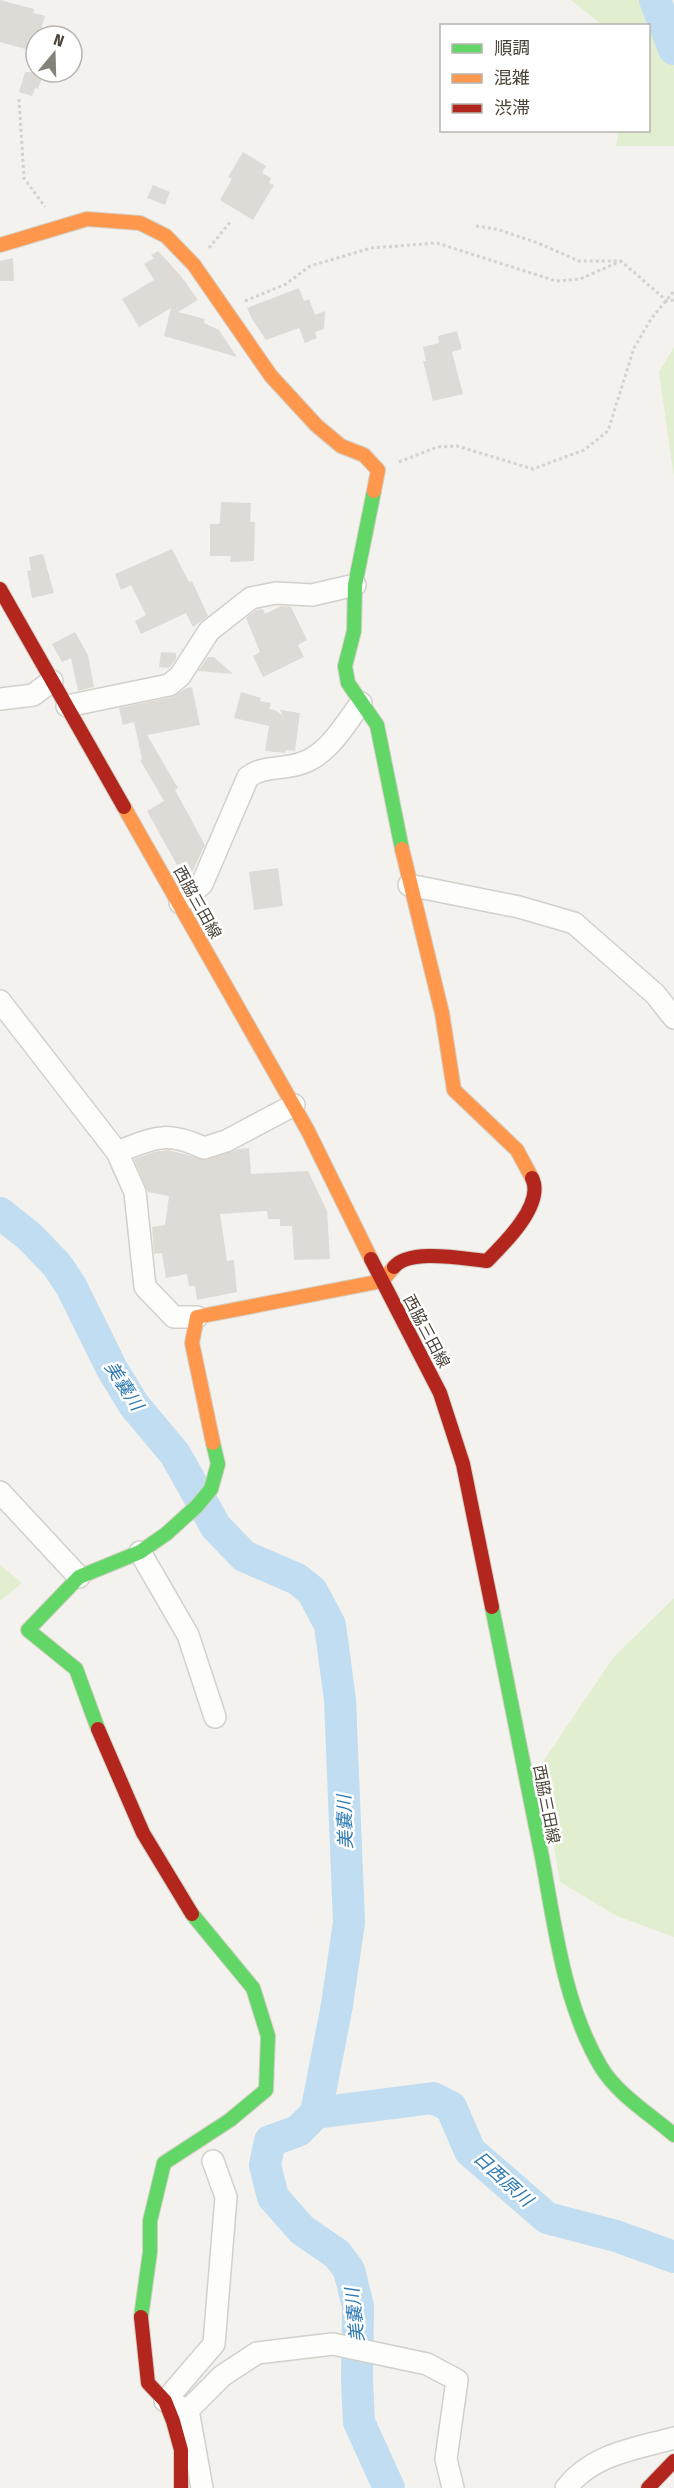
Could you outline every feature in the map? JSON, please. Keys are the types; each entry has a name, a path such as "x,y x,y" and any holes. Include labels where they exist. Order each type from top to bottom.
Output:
{"street":[{"path":"0,245 87,219 140,223 166,236 194,266 226,307 271,376 316,425 341,446 364,455 378,470 355,585 354,631 345,666 348,683 376,725 409,885 442,1013 454,1090 517,1150 536,1184 535,1197 513,1235 487,1261 413,1256 399,1262 382,1281 197,1317 174,1317 145,1287 135,1192 117,1152 0,1001"},
{"path":"67,706 169,685 180,676 208,631 251,598 276,593 312,595 355,585"},
{"name":"西脇三田線","path":"0,589 294,1105 440,1393 463,1464 553,1915 579,2014 588,2041 602,2069 624,2092 674,2135"},
{"path":"0,699 33,696 52,681"},
{"path":"180,903 202,884 248,777 257,770 303,763 326,748 361,703"},
{"path":"409,885 519,907 574,923 655,994 674,1018"},
{"path":"117,1152 160,1136 190,1141 204,1148 226,1141 294,1105"},
{"path":"181,2488 181,2450 173,2421 165,2401 148,2383 141,2312 150,2252 150,2221 164,2163 230,2120 266,2090 268,2036 253,1988 197,1922 143,1833 100,1733 76,1669 28,1630 79,1577 140,1552 166,1534 212,1489 218,1464 192,1343 197,1317"},
{"path":"0,1492 79,1577"},
{"path":"140,1552 188,1635 215,1718"},
{"path":"165,2401 214,2344 226,2197 213,2161"},
{"path":"188,2409 222,2376 257,2353 333,2344 427,2364 457,2380 446,2459 453,2488"},
{"path":"165,2401 188,2409"},
{"path":"188,2409 202,2488"},
{"path":"566,2488 575,2476 598,2460 674,2438"},
{"path":"648,2488 674,2461"}],"path":[{"path":"19,99 24,178 59,226"},
{"path":"194,266 231,221"},
{"path":"476,226 496,229 538,243 579,261 621,261 667,301 674,300"},
{"path":"226,307 286,284 310,266 371,248 437,243 556,281 580,279 621,261"},
{"path":"378,470 437,447 457,446 533,469 584,450 608,431 634,348 651,319 674,291"}],"green space":[{"path":"571,0 650,0 674,26 674,146 616,146 619,132 650,132 650,24 601,24"},
{"path":"674,347 674,478 659,372"},
{"path":"0,1565 22,1583 0,1601"},
{"path":"674,1598 674,1937 617,1916 560,1882 540,1766 613,1658"}],"building":[{"path":"0,0 34,9 33,13 45,16 43,24 24,24 24,49 0,42"},
{"path":"24,75 24,84 40,84 38,89 35,88 32,96 19,92"},
{"path":"243,152 266,166 262,173 271,178 269,183 274,185 253,220 220,200 232,179 228,177"},
{"path":"153,185 170,192 165,205 147,198"},
{"path":"158,251 181,276 198,300 178,312 205,319 204,323 219,330 237,357 164,336 171,308 139,327 122,299 154,280 144,264 154,258 151,255"},
{"path":"13,258 14,281 0,281 0,261"},
{"path":"299,288 304,301 309,299 315,315 325,311 324,329 315,332 317,338 305,343 299,328 266,340 247,308"},
{"path":"457,331 462,349 452,352 463,394 433,401 423,361 426,361 423,347 439,343 438,336"},
{"path":"221,502 251,503 250,522 255,522 254,561 230,562 231,556 210,556 210,524 219,524"},
{"path":"172,549 189,582 192,581 208,616 193,627 186,613 141,634 135,621 146,615 131,585 121,590 115,574"},
{"path":"43,554 54,593 32,598 27,571 31,570 29,557"},
{"path":"281,606 291,607 307,640 298,645 304,657 263,677 253,656 260,652 246,618 256,610 263,609 265,614"},
{"path":"75,632 88,655 94,687 78,691 71,658 62,662 52,644"},
{"path":"161,652 176,653 176,659 169,668 159,667"},
{"path":"208,657 214,657 233,674 198,671"},
{"path":"192,687 200,725 147,735 178,788 175,790 205,845 192,872 187,861 177,865 147,811 164,801 140,760 142,759 134,722 123,725 119,708 172,697"},
{"path":"241,692 261,698 260,701 271,703 269,709 283,716 280,710 300,713 295,751 286,750 285,753 265,751 269,726 234,718"},
{"path":"278,868 283,906 254,910 249,872"},
{"path":"249,1148 251,1174 308,1171 327,1211 330,1259 294,1260 292,1226 280,1226 280,1219 268,1219 267,1211 220,1214 227,1261 234,1260 237,1292 197,1300 195,1286 189,1286 187,1274 166,1278 162,1253 154,1254 152,1227 165,1225 169,1196 148,1192 134,1159 168,1150 207,1160 238,1149"}],"waterway":[{"path":"655,0 674,49"},
{"name":"美嚢川","path":"0,1213 29,1236 57,1265 71,1286 112,1369 134,1405 175,1454 216,1527 244,1556 297,1579 312,1591 330,1625 340,1700 349,1922 337,2005 316,2113 298,2131 270,2141 265,2165 273,2197 302,2230 337,2254 349,2270 358,2306 359,2422 389,2488"},
{"name":"日西原川","path":"316,2113 433,2098 451,2107 470,2151 547,2218 616,2236 674,2257"}],"traffic: fast":[{"path":"374,491 355,585 354,631 345,666 348,683 377,725 402,849"},
{"path":"98,1729 76,1669 28,1630 79,1577 140,1552 166,1534 197,1506 211,1489 218,1464 213,1443"},
{"path":"492,1607 562,1965 578,2018 588,2043 608,2077 625,2095 674,2135"},
{"path":"141,2317 150,2252 150,2221 164,2163 230,2120 266,2090 268,2036 253,1988 192,1914"}],"traffic: slow":[{"path":"0,245 87,219 140,223 166,236 194,265 271,376 316,425 341,446 364,455 378,470 374,491"},
{"path":"124,807 308,1131 371,1259"},
{"path":"402,849 442,1013 454,1090 517,1150 532,1178"},
{"path":"213,1443 192,1343 197,1317 382,1281 394,1267"}],"traffic: jam":[{"path":"0,589 124,807"},
{"path":"394,1267 402,1261 424,1256 487,1261 512,1234 528,1211 533,1200 532,1178"},
{"path":"371,1259 440,1393 463,1464 492,1607"},
{"path":"98,1729 143,1833 192,1914"},
{"path":"141,2317 148,2383 165,2401 181,2450 181,2488"},
{"path":"648,2488 674,2461"}]}
